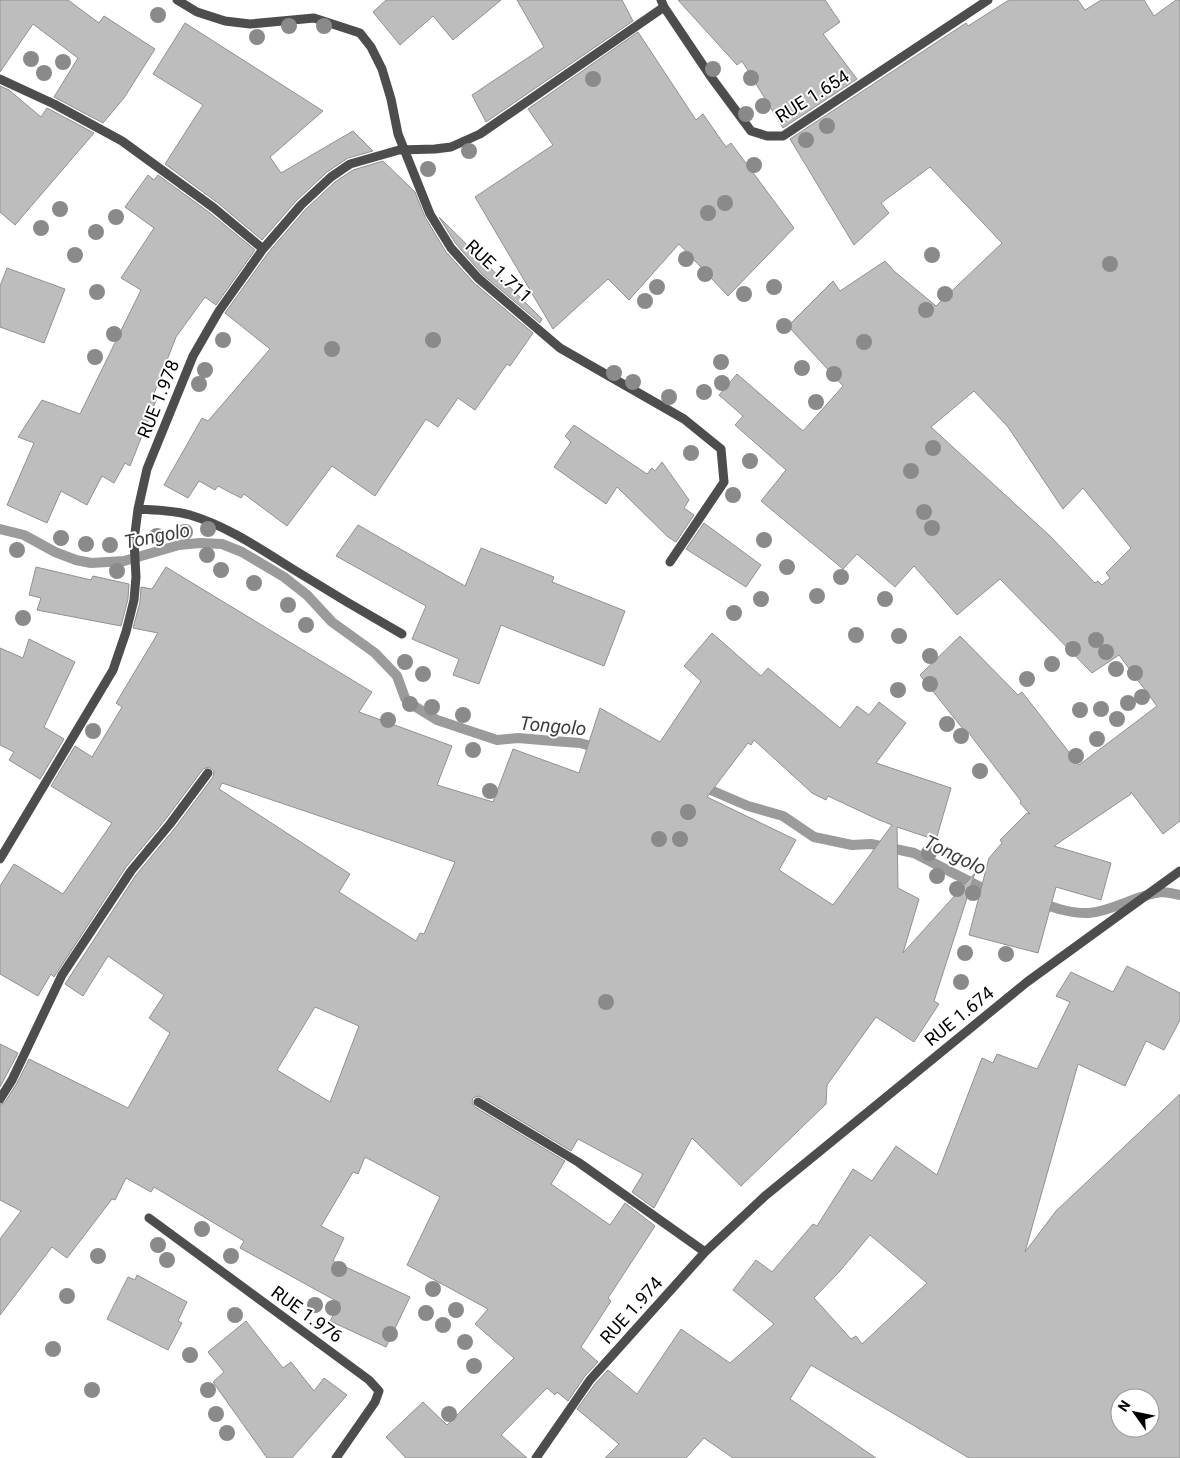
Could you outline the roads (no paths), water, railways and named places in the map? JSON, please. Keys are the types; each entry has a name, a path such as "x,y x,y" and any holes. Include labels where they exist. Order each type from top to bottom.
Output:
{"street":[{"name":"RUE 1.711","path":"177,0 197,12 225,22 250,24 314,18 360,33 371,47 382,69 391,99 402,150 430,214 451,248 478,278 560,348 684,419 721,449 724,482 670,562"},
{"name":"RUE 1.654","path":"374,156 402,150 451,147 480,134 663,4 711,78 751,131 768,136 783,136 988,0"},
{"path":"0,79 54,104 122,141 214,208 263,249"},
{"name":"RUE 1.978","path":"0,859 113,670 126,632 134,600 136,577 134,542 138,509 147,469 194,356 219,311 263,249 301,204 331,177 350,164 374,156"},
{"path":"138,509 189,515 234,533 352,606 402,634"},
{"path":"0,1100 12,1080 62,975 131,871 170,824 208,773"},
{"name":"RUE 1.674","path":"765,1196 1027,982 1178,872"},
{"path":"478,1102 578,1162 705,1252"},
{"name":"RUE 1.974","path":"536,1458 590,1380 705,1252 765,1196"},
{"name":"RUE 1.976","path":"150,1218 369,1380 379,1391 375,1402 336,1458"}],"waterway":[{"name":"Tongolo","path":"0,529 24,535 55,552 76,560 91,563 124,561 179,545 200,543 222,544 242,552 284,577 307,595 332,622 375,653 397,676 405,698 411,704 437,720 497,740 518,738 580,743 601,749"},
{"name":"Tongolo","path":"699,785 748,806 783,816 814,837 852,845 871,844 914,853 994,894"},
{"name":"Tongolo","path":"1040,903 1070,912 1089,913 1098,912 1143,896 1161,892 1180,895"}]}
